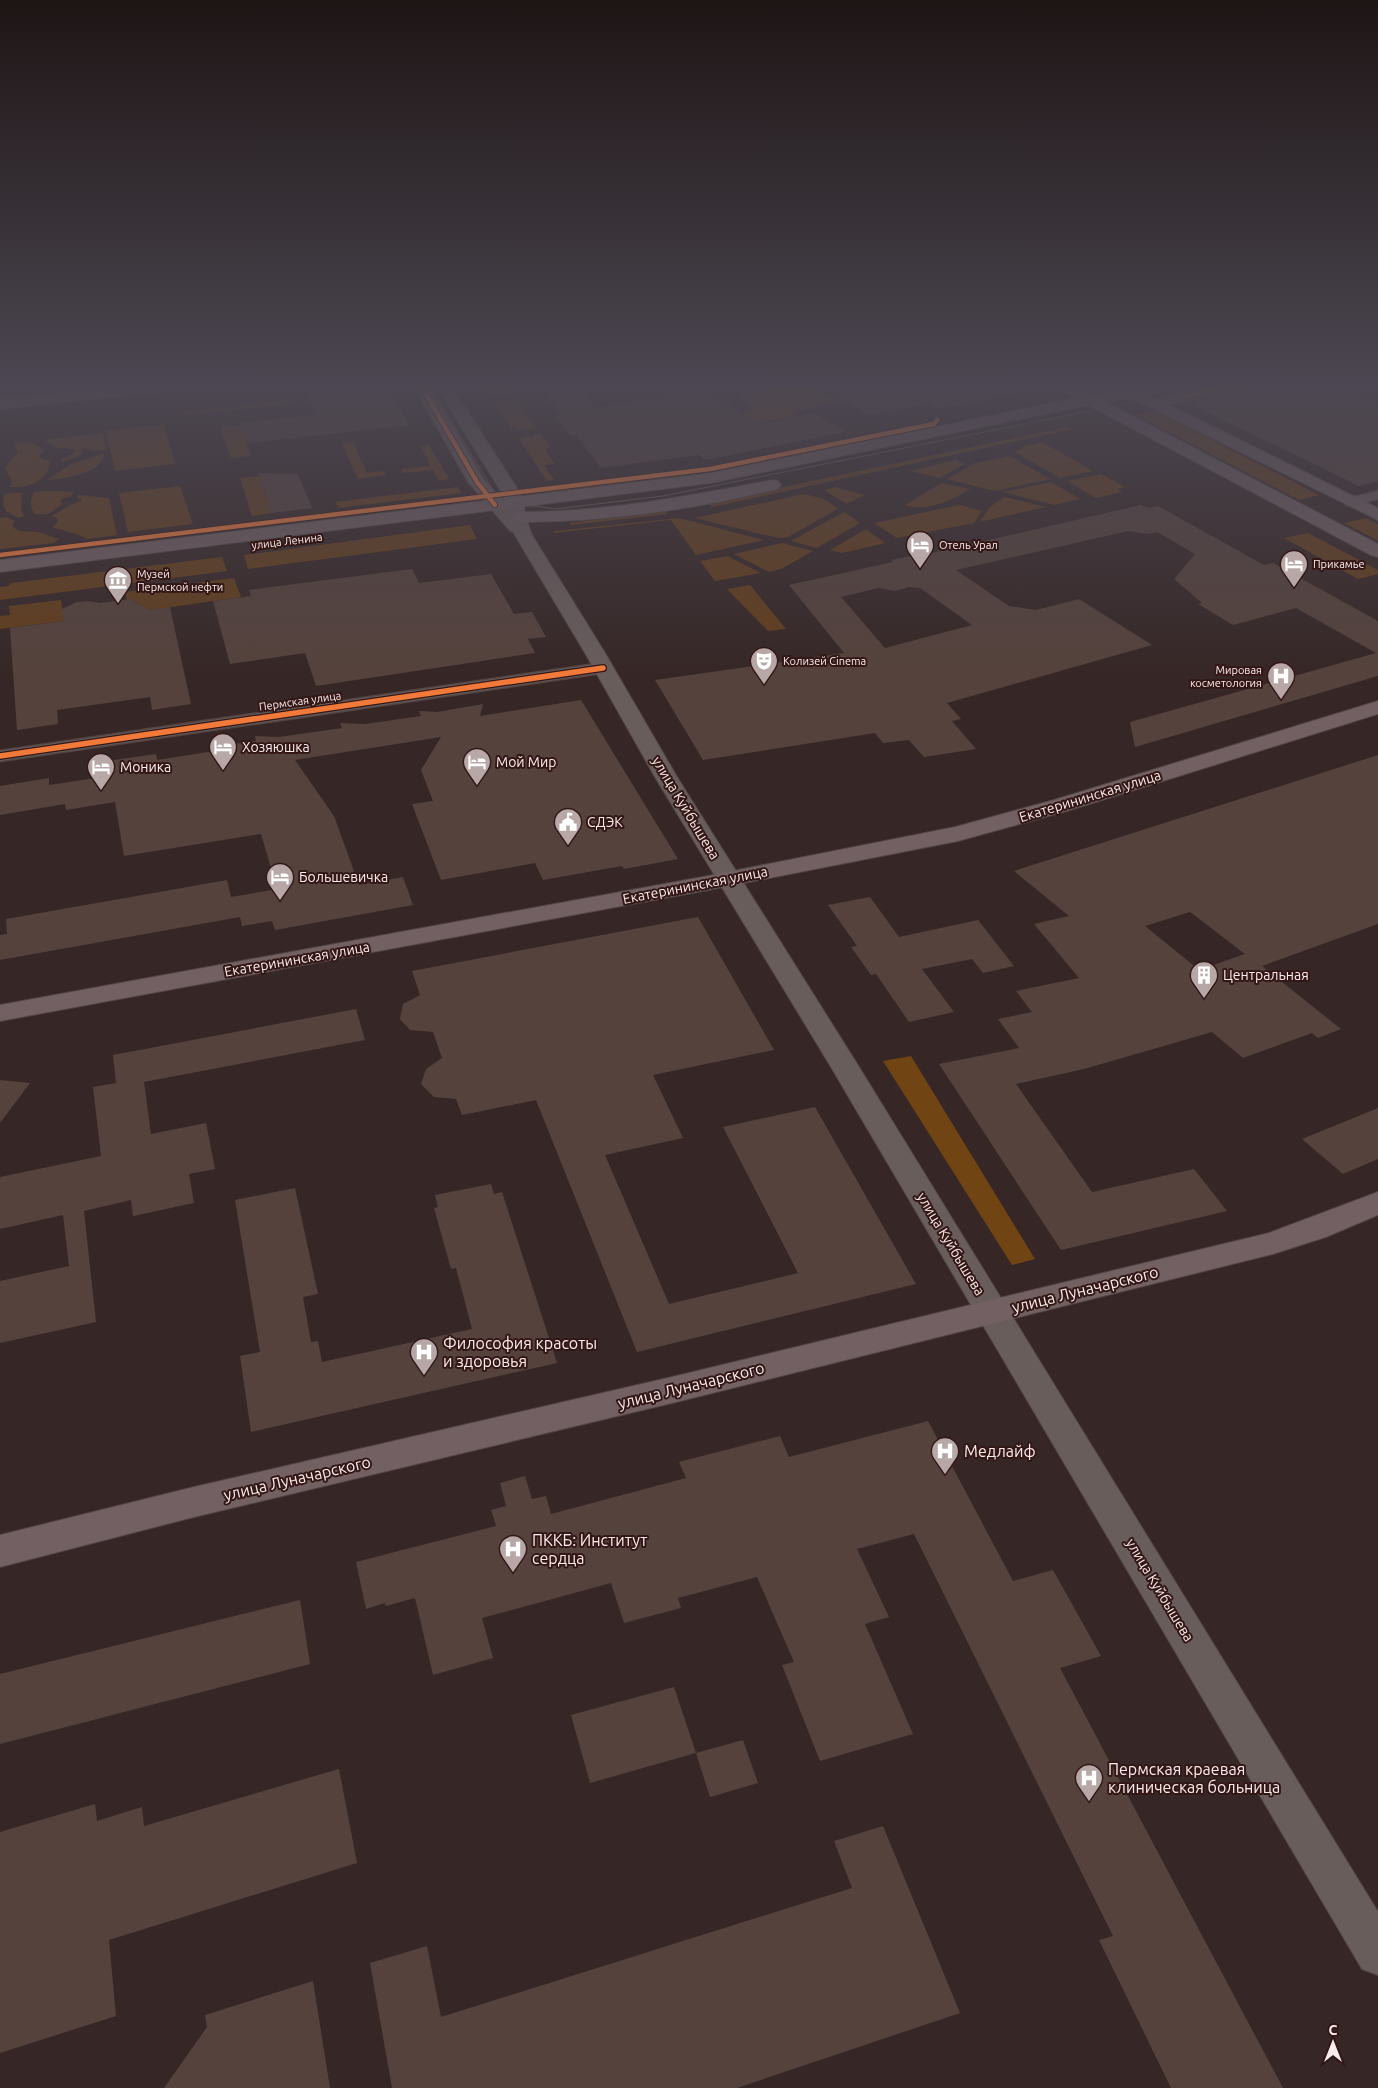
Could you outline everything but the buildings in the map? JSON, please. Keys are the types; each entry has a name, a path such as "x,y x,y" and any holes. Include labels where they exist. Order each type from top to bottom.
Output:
{"main road":[{"name":"улица Куйбышева","path":"476,479 509,507"},
{"name":"улица Куйбышева","path":"494,479 524,535 728,879 845,1067 1378,1953"},
{"path":"509,507 524,498 544,499 693,479"},
{"path":"1242,479 1378,550"},
{"path":"1307,479 1378,514"},
{"name":"улица Ленина","path":"0,566 509,507 560,517 674,504 784,483"},
{"path":"1308,514 1352,502"},
{"name":"улица Ленина","path":"0,578 443,522 509,507"},
{"name":"Екатерининская улица","path":"0,1013 728,879 958,834 1062,805 1378,707"},
{"name":"улица Луначарского","path":"0,1551 194,1502 636,1398 1273,1243 1315,1229 1378,1203"}],"street":[{"path":"1352,502 1378,495"},
{"name":"Пермская улица","path":"0,756 603,668"}],"shaded area":[{"path":"11,479 40,479 24,486 10,487"},
{"path":"240,479 260,479 272,513 252,516"},
{"path":"632,479 652,479 547,493 545,491"},
{"path":"819,479 839,479 712,507 708,503"},
{"path":"949,479 1048,479 995,491"},
{"path":"1111,479 1125,487 1118,489 1122,492 1096,498 1067,481"},
{"path":"1260,479 1289,479 1319,495 1299,500"},
{"path":"1051,482 1080,499 1054,505 1003,492"},
{"path":"942,483 970,489 955,498 939,504 922,507 905,505"},
{"path":"180,486 193,524 128,532 119,493"},
{"path":"458,487 461,493 338,508 335,502"},
{"path":"836,487 864,495 847,504 824,490"},
{"path":"34,492 73,492 71,496 61,499 60,502 63,504 48,514 35,514 31,503"},
{"path":"22,493 21,509 24,516 18,518 6,511 3,506 4,494"},
{"path":"804,494 824,499 838,509 788,537 778,538 695,518"},
{"path":"79,495 109,498 117,535 87,539 52,527 57,523 58,519 52,516 70,505 81,501 81,499 76,497"},
{"path":"1005,497 1046,507 979,522 991,506"},
{"path":"959,505 982,511 974,523 897,538 874,523"},
{"path":"664,511 668,514 571,525 570,523"},
{"path":"844,512 860,523 817,548 791,541"},
{"path":"6,517 15,521 12,525 20,531 38,532 59,539 54,543 0,549 0,518"},
{"path":"679,518 764,540 696,555 671,520 553,533 554,531"},
{"path":"1366,518 1378,524 1378,541 1344,523"},
{"path":"470,525 477,539 248,569 244,555"},
{"path":"866,529 885,543 842,553 830,550"},
{"path":"1308,533 1378,570 1378,574 1358,579 1284,538"},
{"path":"782,543 813,551 781,569 769,572 734,554"},
{"path":"727,556 761,573 715,581 700,561"},
{"path":"222,557 227,571 0,600 0,587 9,586 11,583"},
{"path":"234,578 241,597 150,610 130,599 127,600 125,592"},
{"path":"750,585 786,629 768,631 727,589"},
{"path":"61,600 64,621 0,629 0,616 10,615 9,606"},
{"path":"911,1056 1035,1259 1012,1265 883,1061"}],"tram line":[{"path":"486,479 494,492 504,500 512,503 555,509 663,496 746,479"}],"cycle path":[{"path":"476,479 495,505"},
{"path":"0,555 624,479"},
{"path":"0,756 603,668"}],"place":[{"name":"Отель Урал","path":"920,569"},
{"name":"Прикамье","path":"1294,588"},
{"name":"Музей Пермской нефти","path":"118,604"},
{"name":"Колизей Cinema","path":"764,685"},
{"name":"Мировая косметология","path":"1281,700"},
{"name":"Хозяюшка","path":"223,771"},
{"name":"Мой Мир","path":"477,786"},
{"name":"Моника","path":"101,791"},
{"name":"СДЭК","path":"568,846"},
{"name":"Большевичка","path":"280,901"},
{"name":"Центральная","path":"1204,999"},
{"name":"Философия красоты и здоровья","path":"424,1376"},
{"name":"Медлайф","path":"945,1475"},
{"name":"ПККБ: Институт сердца","path":"513,1573"},
{"name":"Пермская краевая клиническая больница","path":"1089,1802"}]}
